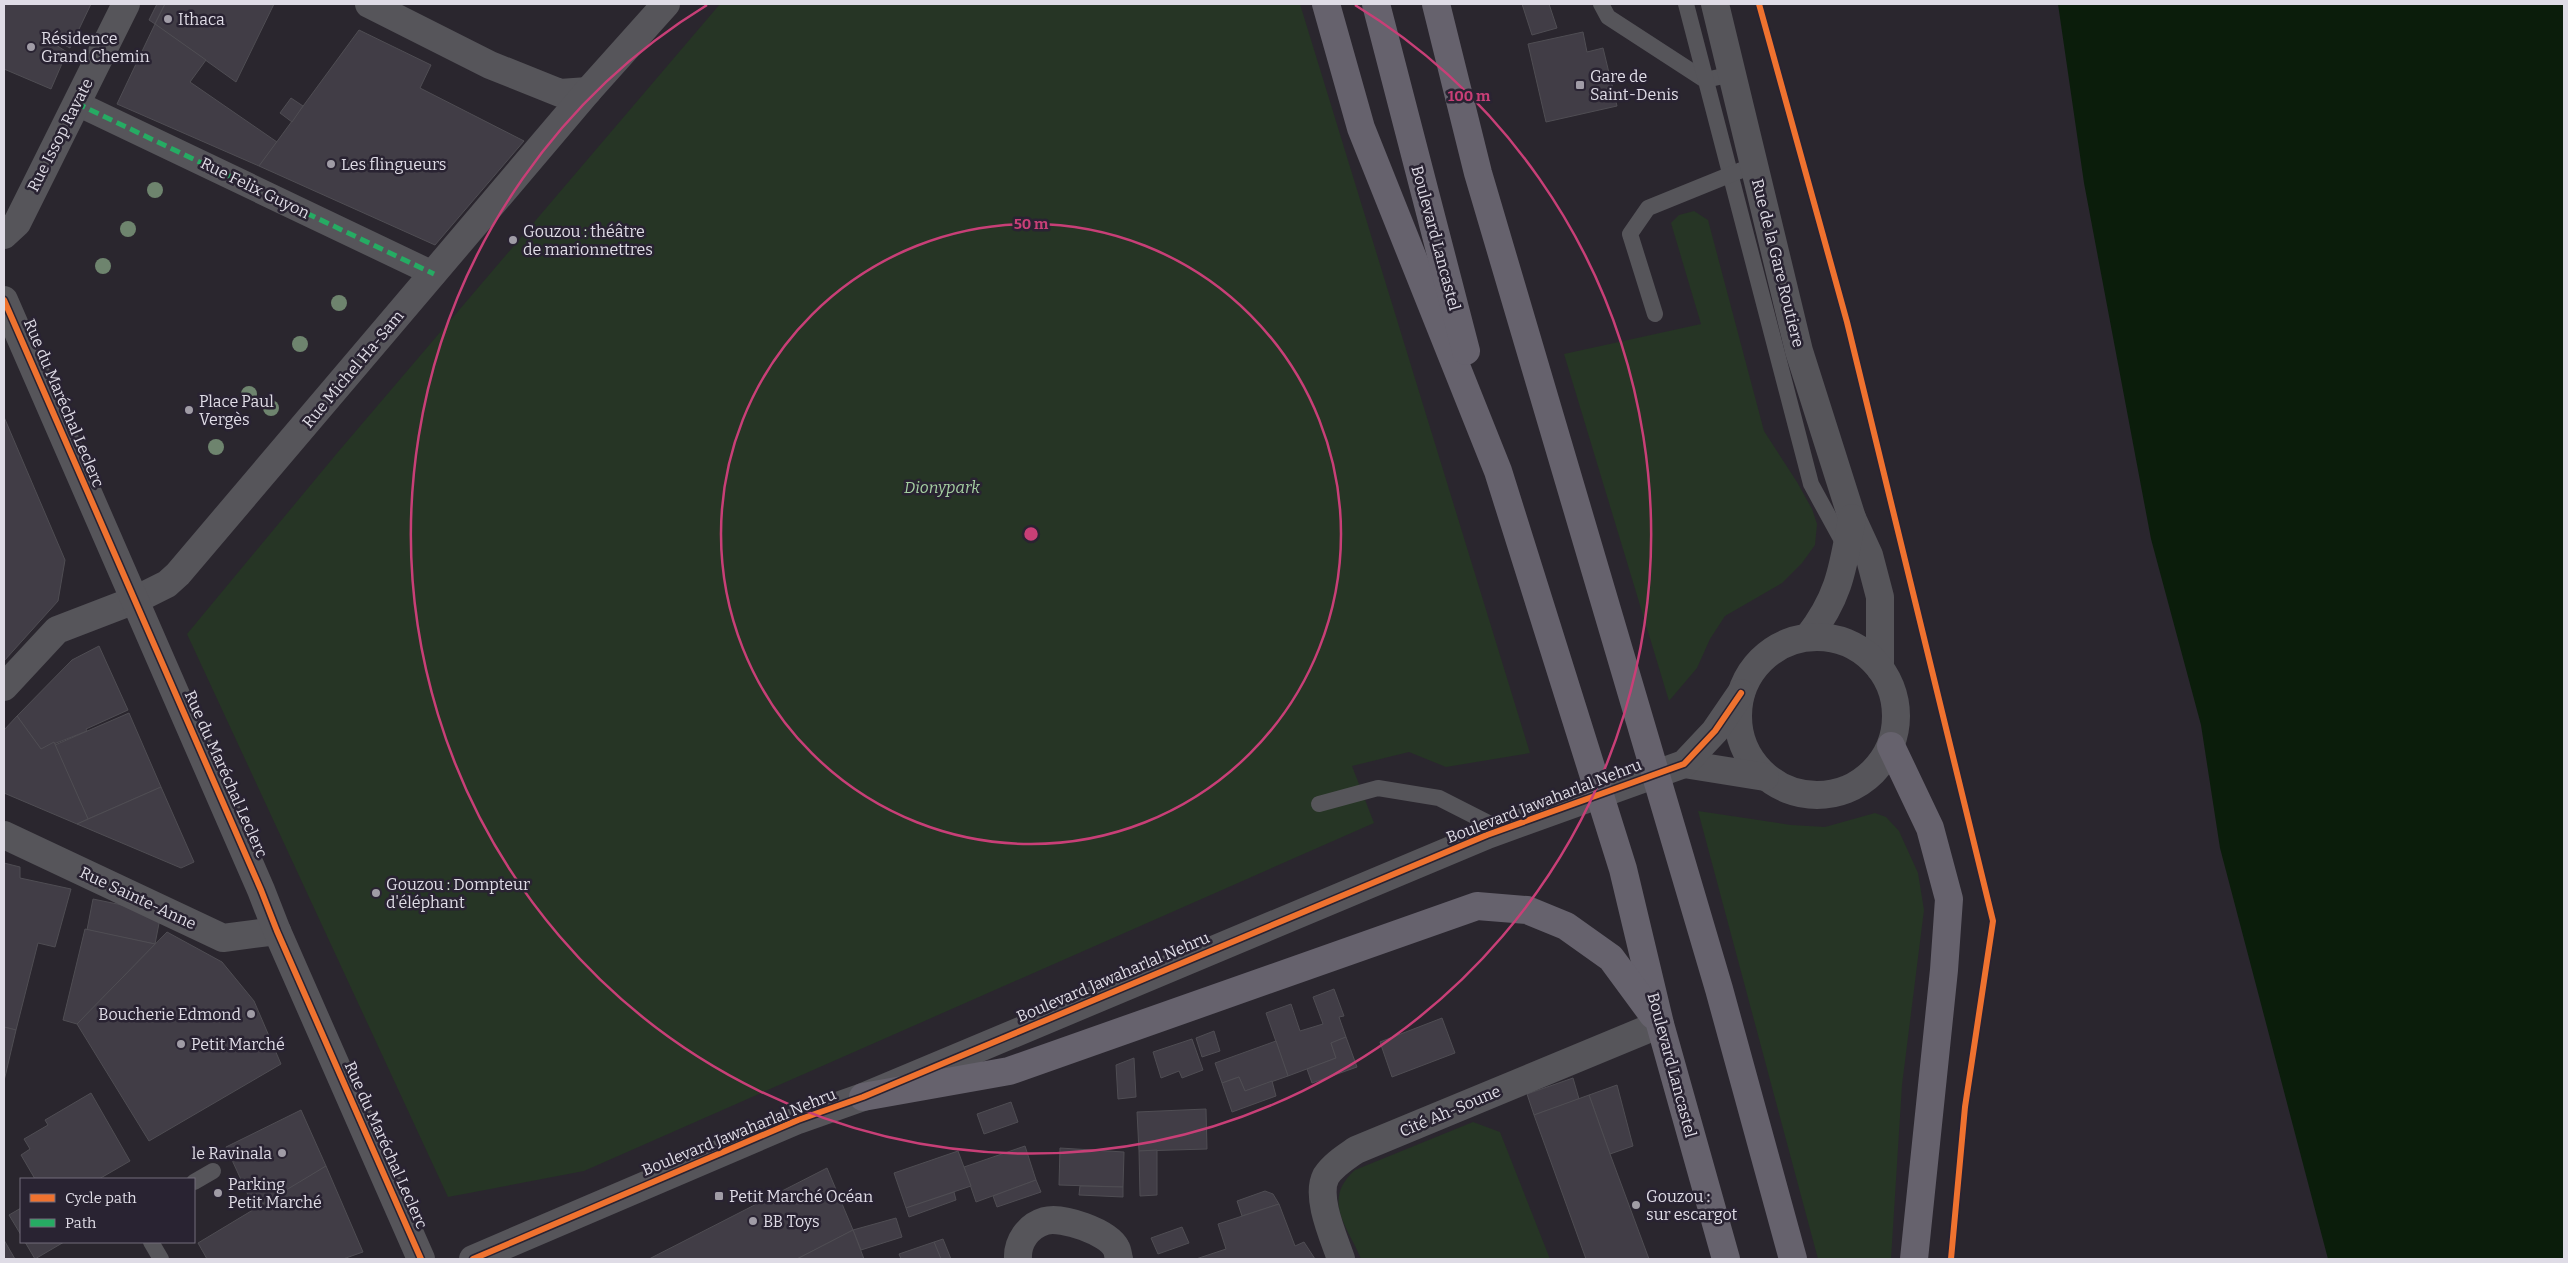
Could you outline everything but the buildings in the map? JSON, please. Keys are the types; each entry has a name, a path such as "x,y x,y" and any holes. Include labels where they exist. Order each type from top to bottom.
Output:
{"main road":[{"path":"1326,4 1361,128 1498,471"},
{"name":"Boulevard Lancastel","path":"1376,4 1498,471 1575,722 1623,869 1660,1024 1726,1259"},
{"path":"1436,4 1478,173 1718,989 1793,1259"},
{"path":"1892,746 1930,828 1949,898 1944,970 1914,1259"},
{"path":"863,1097 1009,1071 1477,906 1527,910 1566,926 1611,958 1660,1024"}],"street":[{"name":"Rue Issop Ravate","path":"4,236 17,223 126,4"},
{"path":"369,4 490,65 560,93 588,91"},
{"name":"Rue Michel Ha-Sam","path":"4,686 57,630 135,600 167,584 178,574 588,91 666,4"},
{"name":"Rue de la Gare Routiere","path":"1715,4 1800,351 1852,518 1869,555 1880,597 1880,668"},
{"name":"Rue Felix Guyon","path":"76,103 434,274"},
{"name":"Rue du Maréchal Leclerc","path":"4,300 421,1259"},
{"name":"Rue de la Gare Routiere","path":"1808,637 1825,615 1835,592 1852,518"},
{"path":"1808,637 1834,639 1860,649 1880,668 1893,692 1897,719 1892,746 1879,768 1860,784 1837,794 1812,796 1786,790 1765,777 1750,760 1740,739 1737,716 1740,694 1750,672 1765,655 1785,643 1808,637"},
{"name":"Boulevard Jawaharlal Nehru","path":"473,1259 798,1120 863,1097 1502,830 1684,764 1715,731 1740,694"},
{"name":"Boulevard Jawaharlal Nehru","path":"1684,764 1765,777"},
{"name":"Rue Sainte-Anne","path":"4,835 223,938 277,931"},
{"name":"Cité Ah-Soune","path":"1342,1259 1326,1215 1322,1192 1326,1176 1337,1164 1356,1150 1660,1024"},
{"path":"1018,1259 1019,1243 1030,1229 1046,1220 1075,1224 1105,1235 1116,1248 1119,1259"}],"lane":[{"path":"1601,4 1608,17 1705,80 1732,74"},
{"path":"1686,4 1811,484 1846,548"},
{"path":"1655,314 1630,234 1648,208 1754,165"},
{"path":"1319,804 1378,788 1439,798 1502,830"},
{"path":"195,1181 213,1170"},
{"path":"152,1243 161,1259"}],"green space":[{"name":"Dionypark","path":"720,4 1300,4 1530,753 1446,767 1409,752 1352,766 1374,823 584,1171 448,1197 187,634 338,452"},
{"path":"1694,211 1708,220 1764,431 1797,482 1812,509 1817,524 1815,545 1802,563 1782,583 1725,616 1710,639 1697,668 1669,701 1564,354 1701,324 1671,223 1679,215"},
{"path":"1698,811 1791,825 1825,827 1875,813 1886,817 1899,831 1918,873 1924,910 1902,1085 1891,1259 1818,1259"},
{"path":"1473,1122 1500,1132 1550,1259 1361,1259 1340,1214 1340,1192 1345,1181 1355,1170"}],"shaded area":[{"path":"2058,4 2564,4 2564,1259 2328,1259 2220,848 2201,725 2151,539 2084,183"}],"marked path":[{"path":"76,103 434,274"}],"cycle path":[{"path":"1759,4 1847,322 1993,921 1965,1107 1951,1259"},
{"path":"4,300 421,1259"},
{"path":"473,1259 798,1120 863,1097 1487,835 1684,764 1715,731 1741,693"}],"place":[{"name":"Ithaca","path":"168,19"},
{"name":"Résidence Grand Chemin","path":"31,47"},
{"name":"Gare de Saint-Denis","path":"1580,85"},
{"name":"Les flingueurs","path":"331,164"},
{"name":"Gouzou : théâtre de marionnettres","path":"513,240"},
{"name":"Place Paul Vergès","path":"189,410"},
{"name":"Gouzou : Dompteur d'éléphant","path":"376,893"},
{"name":"Boucherie Edmond","path":"251,1014"},
{"name":"Petit Marché","path":"181,1044"},
{"name":"le Ravinala","path":"282,1153"},
{"name":"Parking Petit Marché","path":"218,1193"},
{"name":"Petit Marché Océan","path":"719,1196"},
{"name":"Gouzou : sur escargot","path":"1636,1205"},
{"name":"BB Toys","path":"753,1221"}]}
